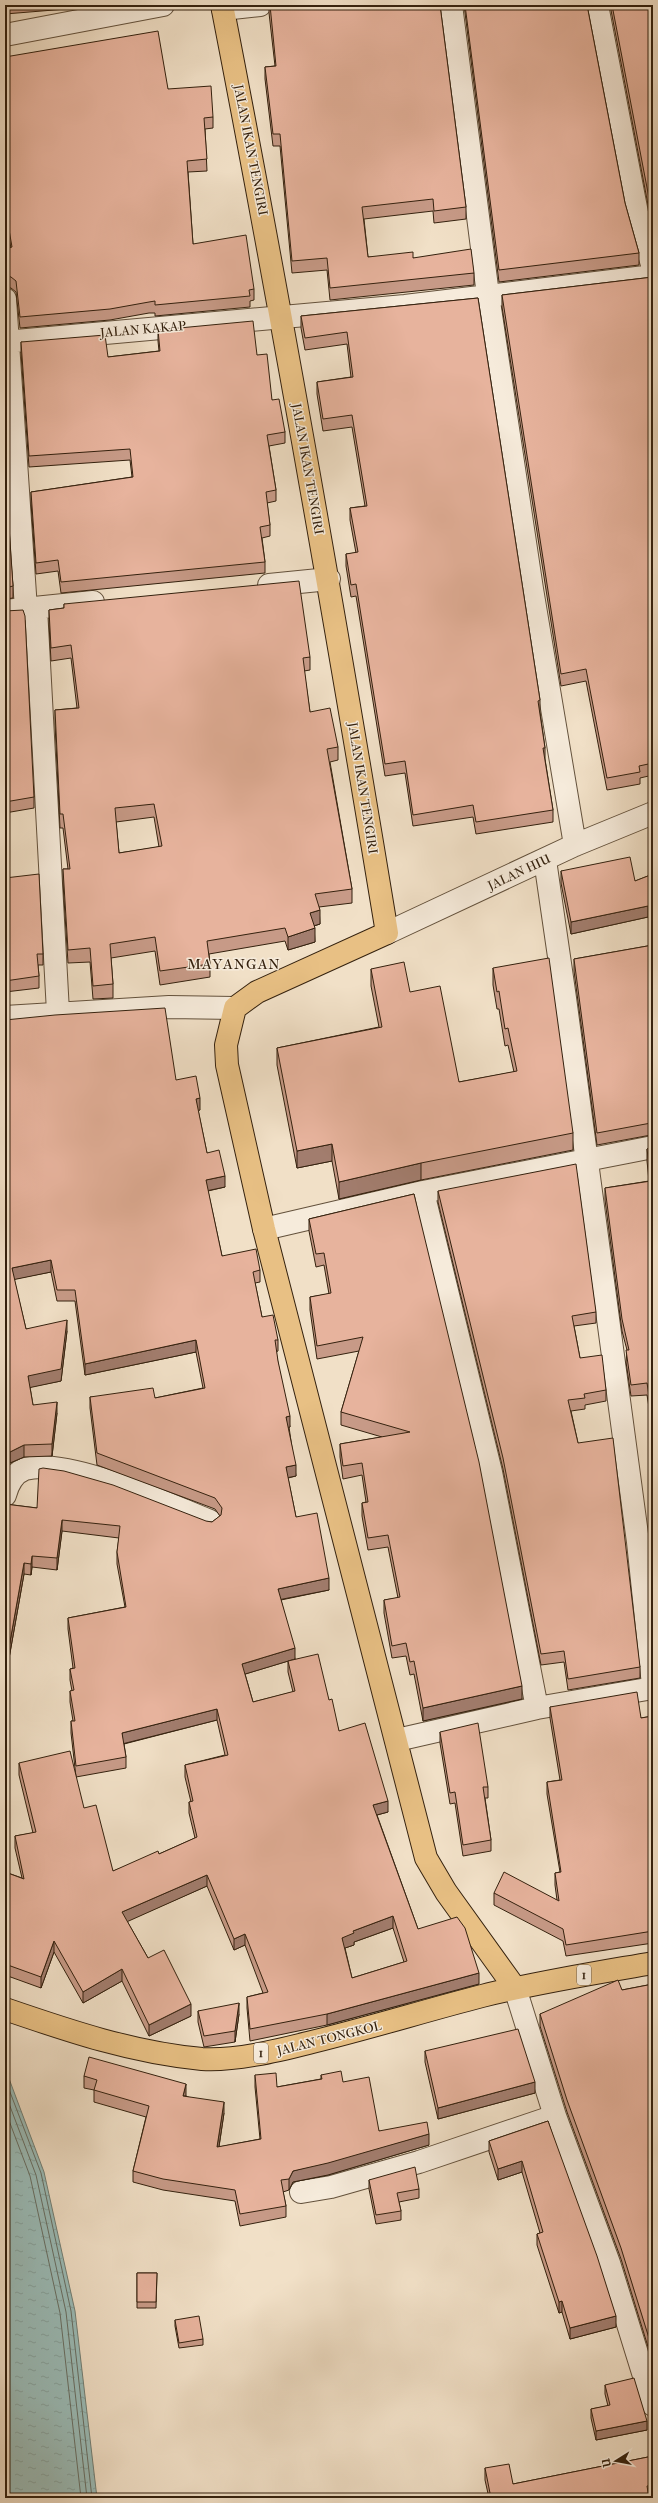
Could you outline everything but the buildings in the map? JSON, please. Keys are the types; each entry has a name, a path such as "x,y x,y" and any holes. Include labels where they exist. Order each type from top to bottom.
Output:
{"main road":[{"name":"JALAN IKAN TENGIRI","path":"223,7 270,249 280,317 329,579 387,933"},
{"path":"387,933 257,992 235,1008 227,1038 226,1065 264,1229 397,1740 426,1858 446,1892 516,1988"},
{"name":"JALAN TONGKOL","path":"5,2009 88,2037 168,2054 204,2059 274,2051 516,1988 653,1963"}],"street":[{"path":"5,35 162,5"},
{"path":"223,7 260,5"},
{"path":"451,5 488,295 532,589 576,845"},
{"path":"598,5 637,213 653,268"},
{"name":"JALAN KAKAP","path":"7,342 405,306 653,276"},
{"path":"5,299 22,609 58,1012"},
{"path":"250,587 329,579"},
{"path":"22,609 115,601"},
{"name":"JALAN HIU","path":"387,933 576,845 653,812"},
{"path":"397,1740 537,1708 653,1686 638,1542 545,860"},
{"path":"5,1017 58,1012 169,1006 235,1008"},
{"path":"264,1229 424,1192 653,1147"},
{"path":"424,1192 489,1464 537,1708"},
{"path":"5,1495 12,1478 24,1469 56,1469 93,1475 210,1521"},
{"path":"516,1988 555,2116 609,2262 653,2405"},
{"path":"301,2192 331,2187 419,2162 555,2116"}],"water":[{"path":"5,2068 44,2172 75,2311 97,2498 5,2498"}],"district":[{"name":"MAYANGAN","path":"234,964"}]}
